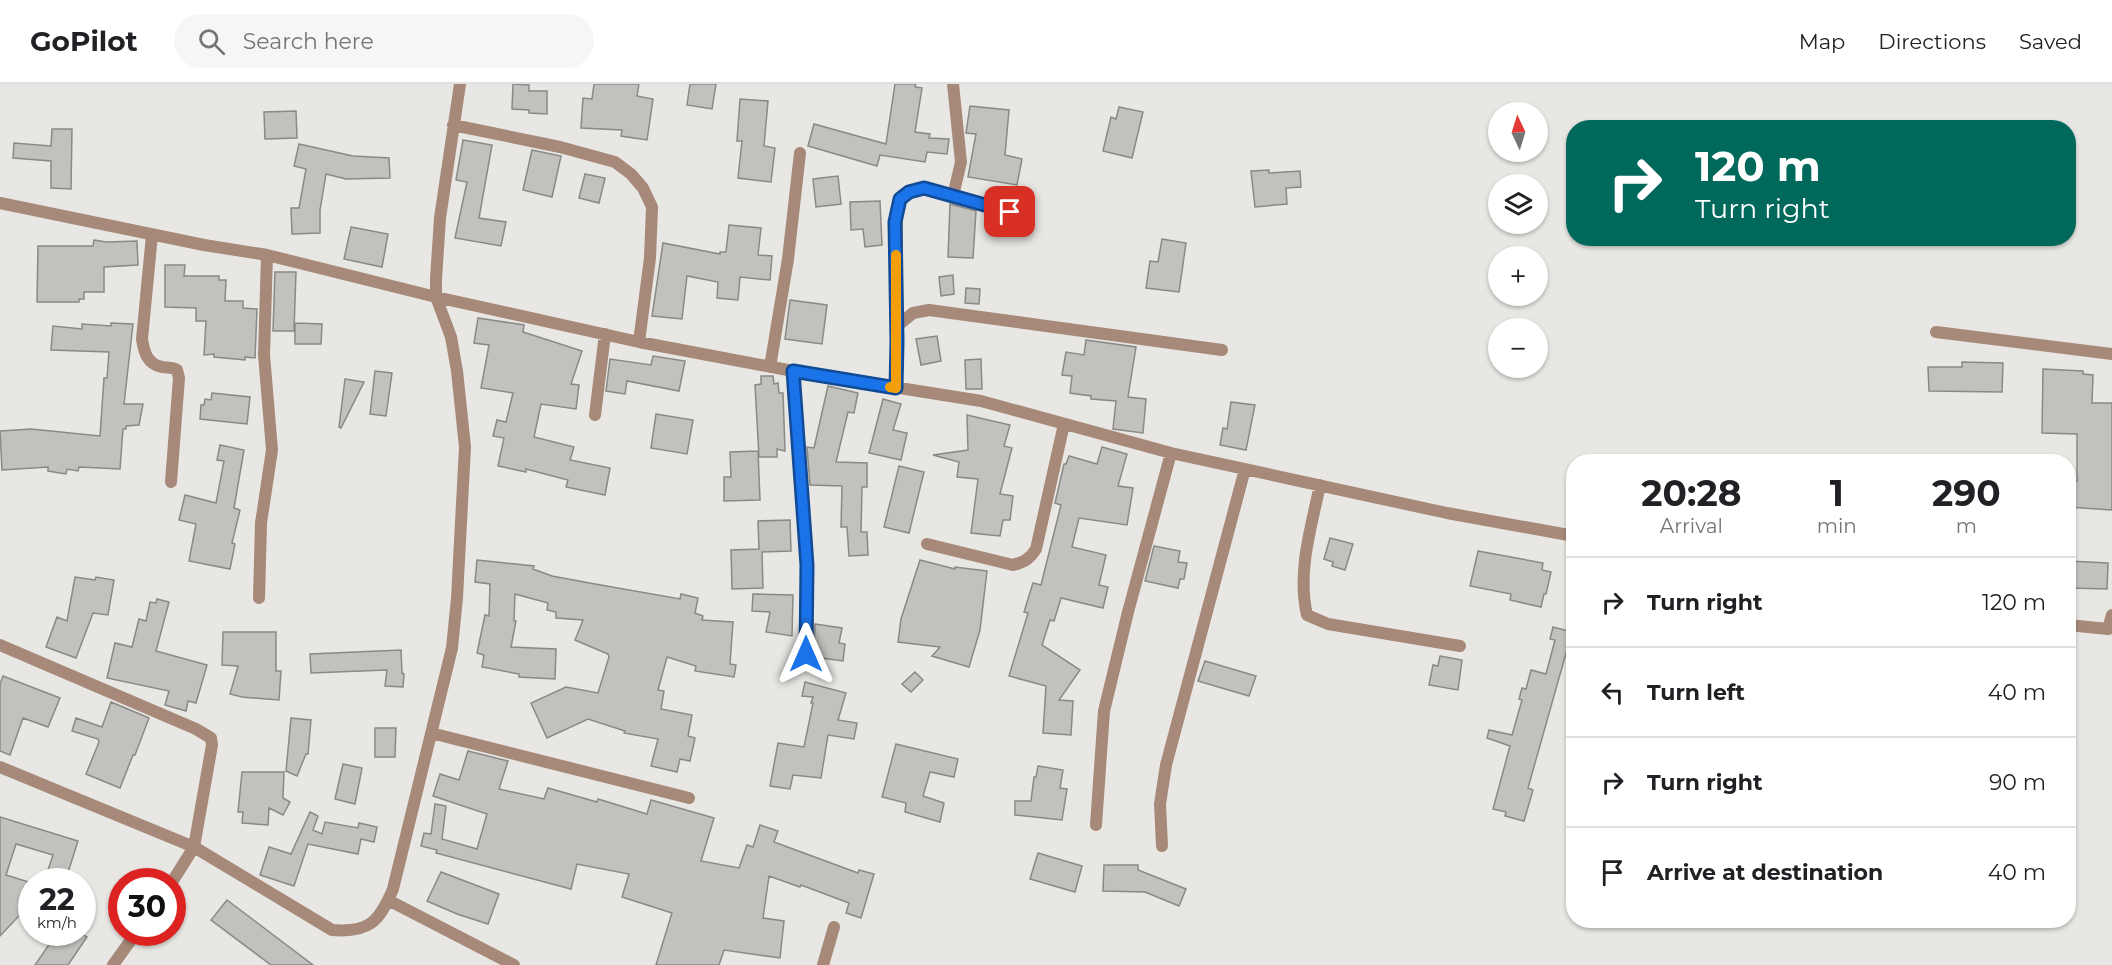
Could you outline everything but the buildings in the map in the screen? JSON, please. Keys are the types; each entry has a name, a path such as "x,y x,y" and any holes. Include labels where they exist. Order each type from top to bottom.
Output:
{"street":[{"path":"0,767 194,847 332,930 352,932 367,927 384,909 393,889 452,648 457,598 465,447 451,337 436,297 440,218 460,84"},
{"path":"953,84 961,162 953,196"},
{"path":"453,125 560,147 615,162 631,174 643,188 652,207 650,258 639,342"},
{"path":"771,367 788,259 800,153"},
{"path":"896,388 895,222 900,199 909,192 924,188 1010,212"},
{"path":"0,203 152,235 267,255 436,297 639,342 793,371 981,401 1171,453 1320,486 1566,534"},
{"path":"152,235 142,339 145,355 155,365 177,370 179,378 171,482"},
{"path":"259,598 261,523 272,450 264,355 267,255"},
{"path":"897,326 913,313 929,310 1222,350"},
{"path":"1936,332 2112,354"},
{"path":"595,415 605,334"},
{"path":"793,371 807,565 806,654"},
{"path":"927,544 1013,565 1026,561 1032,556 1036,549 1064,424"},
{"path":"1096,825 1104,711 1171,453"},
{"path":"1162,846 1160,804 1166,765 1245,469"},
{"path":"1320,486 1304,568 1302,594 1307,615 1328,624 1460,646"},
{"path":"2076,626 2110,630 2112,615"},
{"path":"0,645 137,701 206,733 211,738 211,754 194,847 181,868"},
{"path":"431,733 689,798"},
{"path":"388,900 514,965"},
{"path":"824,965 834,927"},
{"path":"113,965 127,946"}],"slow traffic":[{"path":"890,387 896,388 896,255"}],"route":[{"path":"806,654 807,565 793,371 896,388 895,222 900,199 909,192 924,188 1010,212"}]}
